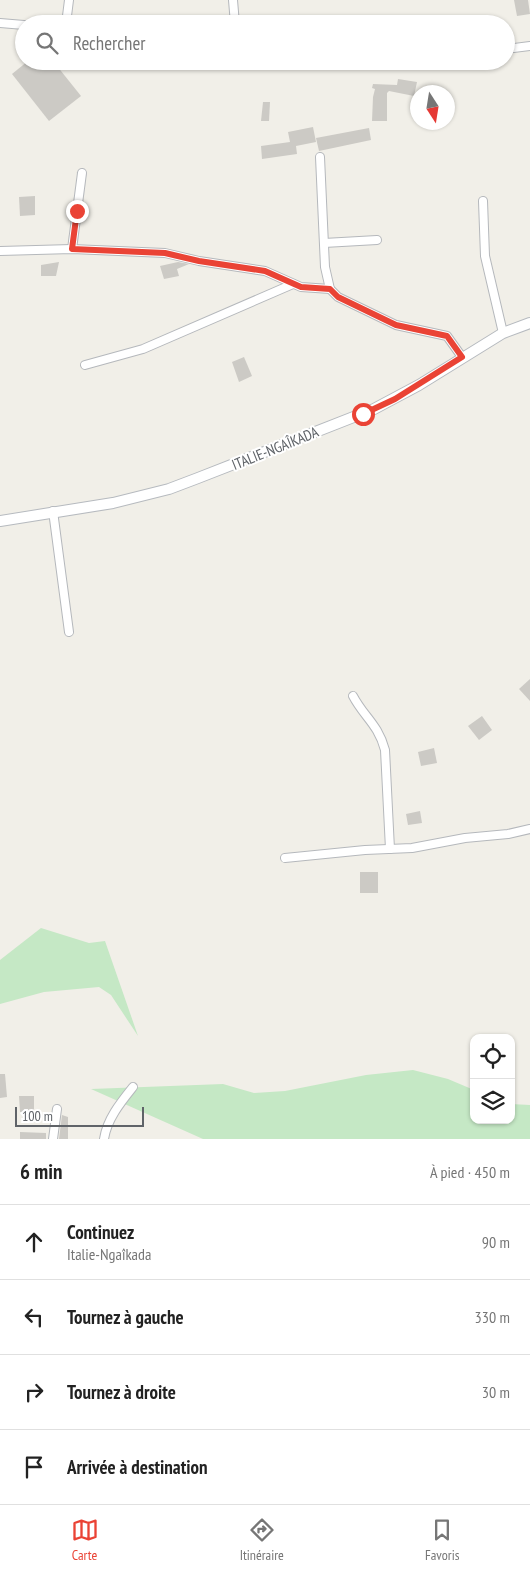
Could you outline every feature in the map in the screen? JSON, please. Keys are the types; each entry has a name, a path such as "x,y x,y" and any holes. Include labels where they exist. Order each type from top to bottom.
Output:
{"street":[{"path":"67,15 69,0"},
{"path":"233,0 234,15"},
{"path":"0,23 15,24"},
{"path":"515,48 530,46"},
{"path":"320,158 323,182 321,205 325,267 330,289 338,297 396,325 447,336 462,357"},
{"path":"72,249 82,173"},
{"path":"483,201 485,256 503,333"},
{"path":"324,243 377,240"},
{"path":"0,251 72,249 165,253 199,261 265,271 276,274 301,287 330,289"},
{"path":"85,366 143,349 293,284"},
{"name":"ITALIE-NGAÎKADA","path":"0,521 113,502 169,489 374,409 419,385 503,333 530,323"},
{"path":"53,511 69,632"},
{"path":"353,696 358,706 372,720 383,744 390,849"},
{"path":"285,858 412,848 530,829"},
{"path":"104,1139 105,1131 118,1105 133,1086"},
{"path":"53,1139 57,1109"}],"green space":[{"path":"41,928 89,943 105,941 138,1036 111,995 99,987 44,992 0,1004 0,960"},
{"path":"413,1070 448,1079 470,1088 470,1124 515,1124 515,1104 530,1105 530,1139 203,1139 91,1089 223,1084 254,1093 285,1091 366,1075"}],"building":[{"path":"514,0 528,0 530,14 517,16"},
{"path":"17,70 60,70 81,96 49,121 12,74"},
{"path":"398,79 417,82 416,85 410,85 410,95 389,91 387,93 387,121 372,121 375,89 372,88 373,84 397,85"},
{"path":"263,102 270,102 269,121 261,121"},
{"path":"313,127 316,142 296,146 297,154 262,159 261,146 290,142 288,132"},
{"path":"369,128 371,140 319,151 316,138"},
{"path":"35,196 35,215 20,216 19,197"},
{"path":"59,262 56,276 41,276 41,265"},
{"path":"178,262 189,264 177,269 179,276 164,279 160,266"},
{"path":"244,357 252,376 239,382 232,362"},
{"path":"530,679 530,701 519,689"},
{"path":"482,716 492,730 479,740 468,726"},
{"path":"434,748 437,763 421,766 418,752"},
{"path":"420,811 422,823 408,825 406,814"},
{"path":"360,872 378,872 378,893 360,893"},
{"path":"0,1074 5,1074 7,1097 0,1098"},
{"path":"19,1096 34,1096 34,1112 20,1112"},
{"path":"62,1115 68,1117 68,1139 59,1139"},
{"path":"20,1132 46,1133 46,1139 20,1139"}],"route":[{"path":"77,211 72,249 165,253 199,261 265,271 276,274 301,287 330,289 338,297 396,325 442,333 447,336 462,357 395,399 363,414"}]}
